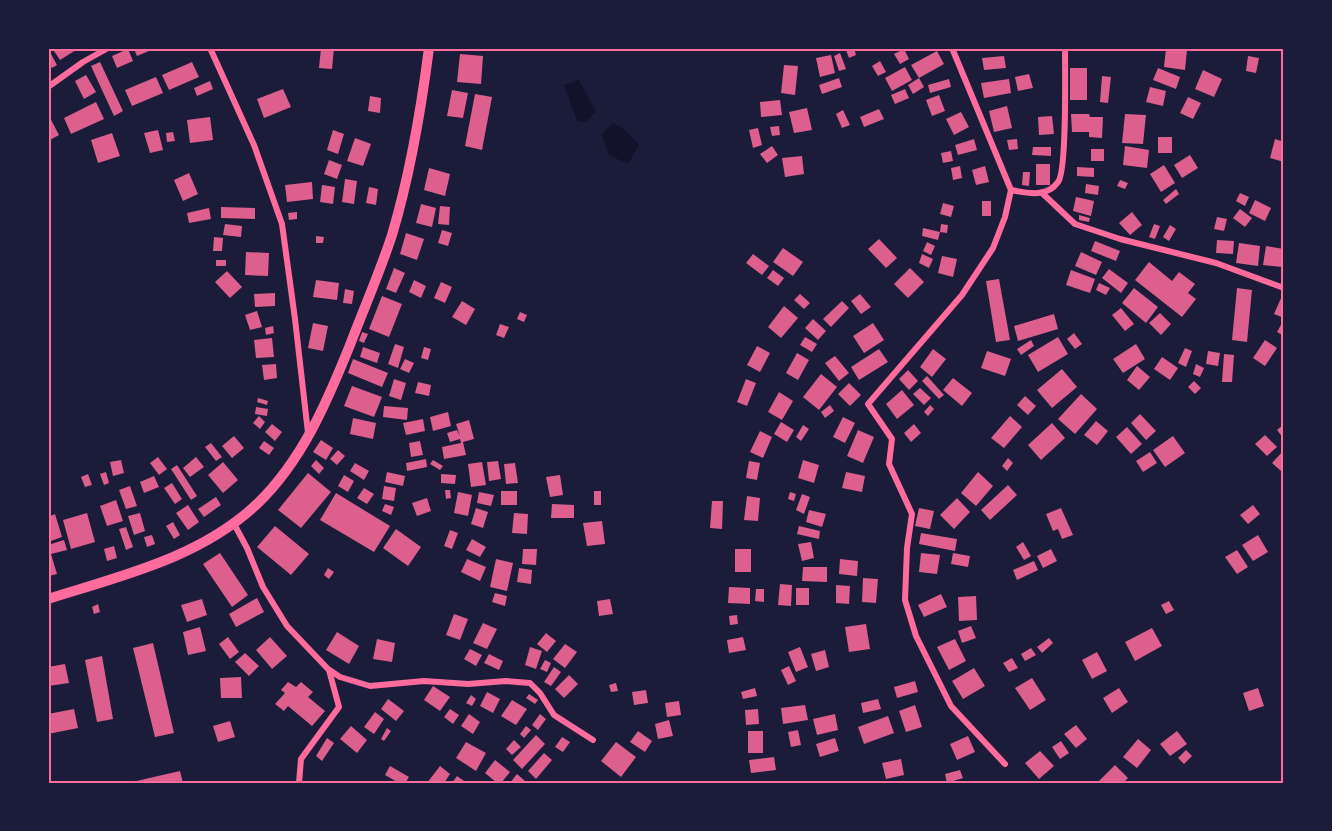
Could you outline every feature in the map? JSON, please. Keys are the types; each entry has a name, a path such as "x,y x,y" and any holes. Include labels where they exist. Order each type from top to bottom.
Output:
{"main road":[{"path":"48,599 149,567 179,554 233,522 256,504 298,456 341,367 392,234 415,134 429,48"}],"street":[{"path":"48,87 83,62 108,48"},
{"path":"210,48 254,146 282,224 308,437"},
{"path":"952,48 1011,190 1005,217 993,248 962,295 868,404 892,439 889,464 912,514 907,548 905,600 916,636 951,706 1005,764"},
{"path":"1011,190 1042,193 1050,190 1060,181 1063,162 1065,48"},
{"path":"1042,193 1075,224 1120,239 1216,263 1284,288"},
{"path":"233,522 264,587 286,626 328,669 354,682 370,686 424,681 468,684 506,681 530,683 540,693 554,715 593,740"},
{"path":"299,783 301,759 339,707 328,669"}],"shaded area":[{"path":"579,80 596,112 585,122 577,121 564,85"},
{"path":"613,123 625,130 639,145 628,164 609,155 601,134"}],"building":[{"path":"52,48 79,48 60,60"},
{"path":"149,48 149,51 137,56 134,49"},
{"path":"321,48 334,48 332,69 319,68"},
{"path":"854,48 856,55 849,58 846,50"},
{"path":"1129,48 1146,48 1146,51 1129,51"},
{"path":"1166,48 1187,50 1185,70 1164,67"},
{"path":"128,49 133,61 117,68 112,56"},
{"path":"904,49 909,59 900,64 894,54"},
{"path":"937,51 944,64 919,78 911,65"},
{"path":"840,53 846,69 839,71 834,56"},
{"path":"51,54 57,65 52,68 48,61 48,55"},
{"path":"460,54 483,56 481,84 457,82"},
{"path":"831,55 835,73 820,77 816,58"},
{"path":"1004,56 1006,68 984,70 982,58"},
{"path":"1248,56 1259,58 1256,73 1246,71"},
{"path":"880,61 886,72 878,76 872,66"},
{"path":"100,62 123,111 114,116 91,66"},
{"path":"192,62 199,77 169,90 162,75"},
{"path":"784,65 798,66 795,95 781,93"},
{"path":"905,67 912,80 892,91 885,78"},
{"path":"1070,68 1087,68 1087,100 1070,100"},
{"path":"1158,68 1180,77 1176,89 1153,80"},
{"path":"1203,70 1222,79 1214,97 1195,89"},
{"path":"1029,74 1033,88 1018,91 1015,77"},
{"path":"86,75 96,92 84,99 75,81"},
{"path":"1102,76 1111,77 1108,103 1100,102"},
{"path":"156,77 163,93 132,106 125,90"},
{"path":"839,78 842,87 822,94 819,85"},
{"path":"919,78 924,87 913,94 908,85"},
{"path":"949,79 951,87 930,93 928,85"},
{"path":"1009,79 1011,93 984,98 981,83"},
{"path":"210,81 213,89 197,96 194,88"},
{"path":"1150,87 1166,91 1163,106 1146,102"},
{"path":"283,89 291,107 264,118 257,99"},
{"path":"905,89 909,98 895,104 891,95"},
{"path":"452,90 468,93 463,118 447,116"},
{"path":"475,94 492,97 482,150 465,146"},
{"path":"939,95 945,111 932,116 926,100"},
{"path":"370,96 381,98 380,113 368,111"},
{"path":"1188,97 1201,103 1193,119 1180,113"},
{"path":"780,100 782,115 761,117 760,102"},
{"path":"96,102 104,119 71,134 64,118"},
{"path":"1007,106 1012,128 994,132 989,111"},
{"path":"807,108 812,130 794,133 789,112"},
{"path":"879,109 884,119 864,127 860,117"},
{"path":"843,110 850,125 842,128 836,114"},
{"path":"961,112 969,127 954,135 946,119"},
{"path":"48,114 59,135 48,141"},
{"path":"1071,114 1103,117 1102,138 1089,137 1089,132 1072,132"},
{"path":"1125,114 1146,115 1143,144 1122,143"},
{"path":"1052,116 1054,134 1039,135 1038,117"},
{"path":"210,117 213,140 190,143 187,120"},
{"path":"779,126 780,135 772,136 770,127"},
{"path":"758,128 762,145 753,148 749,130"},
{"path":"158,130 163,150 150,153 144,133"},
{"path":"333,130 344,134 338,154 327,150"},
{"path":"173,132 175,141 167,142 166,133"},
{"path":"112,133 120,156 98,163 91,140"},
{"path":"1158,137 1172,137 1172,153 1158,153"},
{"path":"355,138 371,144 363,166 347,161"},
{"path":"974,139 977,150 958,155 955,145"},
{"path":"1017,139 1018,149 1009,150 1007,140"},
{"path":"1275,139 1284,142 1284,162 1270,158"},
{"path":"772,146 778,155 767,163 760,154"},
{"path":"1125,146 1149,150 1147,168 1123,165"},
{"path":"1033,147 1051,147 1051,156 1032,155"},
{"path":"1091,149 1104,149 1104,161 1091,161"},
{"path":"951,151 953,161 943,163 941,153"},
{"path":"1190,155 1198,168 1182,178 1174,165"},
{"path":"802,156 804,174 785,177 782,158"},
{"path":"329,160 342,165 337,179 324,174"},
{"path":"1036,164 1050,164 1050,185 1036,185"},
{"path":"1164,165 1175,183 1161,192 1150,174"},
{"path":"960,166 962,178 953,180 951,168"},
{"path":"985,166 989,182 976,185 972,170"},
{"path":"1077,167 1094,168 1094,177 1077,176"},
{"path":"429,168 450,174 445,196 424,190"},
{"path":"1023,172 1030,172 1029,186 1022,185"},
{"path":"189,173 198,194 183,201 174,180"},
{"path":"345,179 357,181 354,204 342,202"},
{"path":"1120,180 1128,183 1125,189 1117,186"},
{"path":"312,182 313,199 287,202 285,185"},
{"path":"1086,184 1099,186 1098,195 1085,193"},
{"path":"322,185 335,187 333,204 320,202"},
{"path":"369,187 378,189 376,205 366,203"},
{"path":"1176,189 1179,194 1166,204 1163,200"},
{"path":"1240,193 1249,197 1245,206 1236,201"},
{"path":"1076,197 1094,201 1091,216 1073,211"},
{"path":"1255,200 1271,208 1265,221 1249,213"},
{"path":"982,201 991,201 991,216 982,216"},
{"path":"943,203 954,206 951,217 940,214"},
{"path":"421,204 436,208 432,227 416,223"},
{"path":"440,206 450,207 449,225 438,224"},
{"path":"221,207 255,208 255,219 221,218"},
{"path":"209,208 211,219 189,223 187,213"},
{"path":"1240,209 1252,218 1245,227 1233,218"},
{"path":"297,212 297,219 289,220 288,213"},
{"path":"1132,212 1142,225 1130,235 1119,223"},
{"path":"1079,215 1090,218 1089,222 1079,220"},
{"path":"1217,217 1227,219 1224,231 1214,229"},
{"path":"225,224 242,226 241,237 223,235"},
{"path":"941,224 948,225 947,233 940,232"},
{"path":"1154,224 1160,226 1155,239 1149,237"},
{"path":"1170,225 1176,229 1169,241 1163,237"},
{"path":"923,228 940,232 938,240 922,236"},
{"path":"442,230 452,233 448,246 438,243"},
{"path":"406,233 424,239 417,260 400,254"},
{"path":"316,236 324,237 323,243 316,243"},
{"path":"214,237 223,238 222,251 213,251"},
{"path":"879,239 897,258 886,268 868,249"},
{"path":"1217,240 1234,241 1233,254 1216,253"},
{"path":"1095,241 1120,251 1116,261 1091,251"},
{"path":"927,242 935,246 931,255 923,251"},
{"path":"1239,243 1260,246 1258,266 1236,263"},
{"path":"1266,246 1284,249 1282,267 1263,265"},
{"path":"783,248 803,262 793,276 773,262"},
{"path":"246,252 269,253 268,276 245,275"},
{"path":"1081,252 1102,262 1096,275 1075,266"},
{"path":"753,254 769,266 762,275 746,263"},
{"path":"922,254 933,259 929,268 919,263"},
{"path":"942,256 957,259 953,277 938,273"},
{"path":"216,260 226,260 226,266 216,266"},
{"path":"1149,262 1172,281 1179,272 1195,284 1188,293 1196,299 1182,317 1135,280"},
{"path":"394,268 405,273 396,293 386,289"},
{"path":"910,268 924,282 908,298 894,284"},
{"path":"1109,269 1128,283 1121,293 1102,278"},
{"path":"773,270 784,278 778,286 767,278"},
{"path":"1071,270 1095,279 1090,293 1066,285"},
{"path":"227,271 242,287 230,298 215,282"},
{"path":"999,279 1010,340 996,342 986,281"},
{"path":"316,280 339,283 337,300 313,297"},
{"path":"414,280 426,286 421,298 409,292"},
{"path":"441,282 452,287 445,303 434,298"},
{"path":"1099,283 1110,288 1106,295 1096,290"},
{"path":"1134,288 1158,307 1146,323 1122,303"},
{"path":"1237,288 1252,290 1247,342 1232,340"},
{"path":"345,289 354,291 352,304 343,303"},
{"path":"275,293 275,306 255,307 254,294"},
{"path":"800,294 810,303 804,309 794,300"},
{"path":"860,294 871,307 861,314 851,301"},
{"path":"382,296 402,304 389,337 369,329"},
{"path":"1282,296 1284,297 1284,318 1274,314"},
{"path":"462,301 475,309 466,325 452,317"},
{"path":"842,301 849,308 831,327 823,319"},
{"path":"784,306 798,318 781,338 768,327"},
{"path":"1121,308 1134,324 1125,331 1112,315"},
{"path":"257,311 262,327 250,330 245,315"},
{"path":"520,312 527,315 524,322 517,319"},
{"path":"1160,313 1171,324 1161,335 1149,323"},
{"path":"1054,314 1058,329 1018,341 1014,326"},
{"path":"813,319 826,331 818,340 805,328"},
{"path":"313,323 328,326 323,351 308,348"},
{"path":"873,323 884,340 864,353 853,336"},
{"path":"1282,323 1284,324 1284,336 1277,332"},
{"path":"500,324 509,327 504,338 496,335"},
{"path":"273,326 274,333 266,335 265,328"},
{"path":"362,332 368,334 364,343 359,341"},
{"path":"1074,333 1082,344 1075,349 1067,339"},
{"path":"805,337 817,344 812,352 800,345"},
{"path":"1058,337 1068,354 1038,372 1028,355"},
{"path":"272,338 274,357 256,358 254,340"},
{"path":"1031,340 1034,346 1021,355 1017,349"},
{"path":"1265,340 1277,348 1265,366 1253,358"},
{"path":"395,344 404,347 398,368 388,364"},
{"path":"1136,344 1145,359 1123,373 1113,359"},
{"path":"757,346 770,353 760,372 747,365"},
{"path":"363,347 380,353 377,363 360,357"},
{"path":"424,347 431,349 428,360 421,358"},
{"path":"1185,348 1192,351 1186,367 1178,363"},
{"path":"879,349 888,362 859,380 851,367"},
{"path":"933,349 946,359 932,377 920,367"},
{"path":"987,351 1011,359 1005,376 981,368"},
{"path":"1208,351 1220,353 1218,366 1206,364"},
{"path":"797,353 809,360 798,380 786,373"},
{"path":"1224,354 1234,355 1232,382 1222,382"},
{"path":"835,356 849,373 839,381 825,363"},
{"path":"1162,357 1178,368 1170,380 1154,369"},
{"path":"353,359 388,373 382,387 348,373"},
{"path":"405,359 414,363 409,373 400,369"},
{"path":"276,364 277,378 264,380 262,365"},
{"path":"1196,364 1204,368 1200,377 1193,374"},
{"path":"1137,366 1150,377 1139,390 1127,380"},
{"path":"1062,369 1077,387 1052,408 1037,390"},
{"path":"908,370 918,381 909,390 899,379"},
{"path":"821,374 837,387 819,410 803,397"},
{"path":"927,376 944,395 939,399 922,381"},
{"path":"953,378 972,393 962,406 943,390"},
{"path":"394,379 406,383 401,400 389,396"},
{"path":"746,379 756,383 747,406 737,402"},
{"path":"1194,381 1201,388 1195,394 1188,387"},
{"path":"418,382 431,385 429,396 415,393"},
{"path":"849,383 861,395 850,406 838,394"},
{"path":"352,386 382,397 374,417 344,406"},
{"path":"920,388 931,398 924,405 913,394"},
{"path":"902,390 914,405 897,419 886,404"},
{"path":"779,392 793,401 782,420 768,412"},
{"path":"1081,394 1097,409 1075,434 1058,419"},
{"path":"1025,396 1036,406 1028,415 1017,405"},
{"path":"258,398 268,401 267,405 257,402"},
{"path":"830,405 834,411 825,418 821,412"},
{"path":"930,405 934,409 928,416 924,412"},
{"path":"384,406 408,408 407,420 383,417"},
{"path":"256,407 268,409 267,416 255,414"},
{"path":"448,412 451,426 433,431 430,417"},
{"path":"1140,414 1156,431 1146,440 1131,423"},
{"path":"259,416 265,422 260,429 253,423"},
{"path":"1010,416 1022,427 1004,448 991,438"},
{"path":"843,417 855,423 845,443 833,437"},
{"path":"353,418 376,423 373,439 350,434"},
{"path":"423,419 425,431 406,435 403,423"},
{"path":"469,420 474,439 463,442 466,455 444,459 442,447 461,443 460,439 450,442 447,433 457,430 460,436 456,424"},
{"path":"1096,421 1108,431 1097,445 1084,435"},
{"path":"781,422 794,430 787,442 774,434"},
{"path":"1052,423 1065,438 1041,460 1028,445"},
{"path":"272,424 282,432 275,441 265,432"},
{"path":"914,424 921,433 911,442 904,433"},
{"path":"803,425 809,429 801,441 796,437"},
{"path":"1284,426 1284,439 1277,430"},
{"path":"1127,427 1142,444 1131,454 1116,437"},
{"path":"858,430 874,437 863,463 847,456"},
{"path":"760,431 772,437 763,458 750,452"},
{"path":"1265,435 1277,447 1267,456 1255,444"},
{"path":"234,436 244,448 232,458 222,446"},
{"path":"1173,436 1185,453 1165,467 1153,450"},
{"path":"321,440 333,448 326,460 313,452"},
{"path":"264,441 274,448 269,455 259,448"},
{"path":"420,441 423,455 411,457 409,443"},
{"path":"211,443 222,457 216,461 205,447"},
{"path":"338,450 345,456 337,465 330,459"},
{"path":"1284,450 1284,468 1281,471 1272,463"},
{"path":"1150,452 1157,463 1143,472 1136,461"},
{"path":"158,457 167,469 159,475 150,463"},
{"path":"196,457 204,467 190,477 183,468"},
{"path":"1008,458 1013,463 1007,471 1002,466"},
{"path":"426,459 427,467 407,471 406,463"},
{"path":"121,460 124,473 113,476 110,462"},
{"path":"316,460 324,468 319,474 311,466"},
{"path":"433,460 443,466 440,470 430,464"},
{"path":"803,460 819,465 814,483 798,478"},
{"path":"498,461 501,479 489,481 487,462"},
{"path":"749,461 760,463 757,480 746,478"},
{"path":"223,462 238,480 223,493 208,475"},
{"path":"482,462 486,485 471,487 468,464"},
{"path":"355,463 369,471 364,480 350,471"},
{"path":"515,463 518,483 506,484 504,464"},
{"path":"177,465 197,496 191,500 171,469"},
{"path":"106,472 109,483 104,485 100,474"},
{"path":"387,472 405,476 403,486 385,482"},
{"path":"846,472 865,476 862,492 842,488"},
{"path":"978,472 993,486 976,506 961,493"},
{"path":"308,473 331,492 301,528 278,510"},
{"path":"88,474 92,485 85,487 81,477"},
{"path":"441,474 456,475 455,484 441,483"},
{"path":"344,475 354,481 348,492 338,486"},
{"path":"560,475 563,495 550,497 546,477"},
{"path":"154,476 159,487 144,493 140,482"},
{"path":"172,483 182,499 175,504 164,488"},
{"path":"1008,485 1017,495 990,520 981,510"},
{"path":"130,486 137,506 126,509 119,490"},
{"path":"384,486 396,488 394,501 382,499"},
{"path":"364,488 374,494 367,504 357,498"},
{"path":"445,490 450,490 451,498 446,499"},
{"path":"501,491 517,491 517,505 501,505"},
{"path":"594,491 601,491 601,505 594,505"},
{"path":"458,492 472,495 468,516 454,513"},
{"path":"479,492 494,495 491,506 477,503"},
{"path":"790,492 796,494 794,501 788,499"},
{"path":"336,493 390,526 374,552 320,520"},
{"path":"802,494 810,497 804,514 796,510"},
{"path":"747,496 760,498 758,521 744,520"},
{"path":"216,497 221,505 204,517 198,509"},
{"path":"427,498 431,511 417,516 412,503"},
{"path":"957,498 970,512 954,529 940,515"},
{"path":"116,500 123,521 107,526 100,506"},
{"path":"712,501 723,501 722,529 710,528"},
{"path":"385,504 394,507 391,515 382,511"},
{"path":"552,504 574,505 574,518 551,518"},
{"path":"188,505 199,522 188,530 176,513"},
{"path":"1253,505 1260,514 1248,524 1240,515"},
{"path":"476,508 488,512 483,528 471,524"},
{"path":"919,508 934,511 930,529 915,526"},
{"path":"1061,508 1073,535 1062,539 1058,529 1053,531 1046,514"},
{"path":"809,510 826,514 822,527 806,522"},
{"path":"87,513 95,542 71,549 63,520"},
{"path":"140,513 145,531 134,535 128,516"},
{"path":"514,513 528,514 527,534 512,533"},
{"path":"55,514 62,537 48,542 48,517"},
{"path":"602,521 605,544 587,546 583,523"},
{"path":"173,522 180,535 174,539 166,526"},
{"path":"275,526 309,554 291,575 257,547"},
{"path":"799,526 820,531 819,539 797,534"},
{"path":"126,527 133,547 126,550 119,529"},
{"path":"396,529 421,547 408,566 383,548"},
{"path":"450,530 458,533 452,549 444,546"},
{"path":"921,533 957,539 955,551 919,544"},
{"path":"152,535 155,544 147,547 144,537"},
{"path":"1258,535 1268,552 1253,561 1242,545"},
{"path":"472,539 486,547 480,557 466,550"},
{"path":"64,540 67,550 51,554 57,574 49,576 48,545"},
{"path":"811,542 814,558 802,561 798,544"},
{"path":"1023,542 1031,556 1024,560 1016,547"},
{"path":"114,546 117,558 107,561 104,549"},
{"path":"523,549 537,549 536,565 522,564"},
{"path":"735,549 751,549 751,572 735,572"},
{"path":"1051,549 1057,561 1043,568 1037,556"},
{"path":"1237,550 1248,567 1237,574 1225,557"},
{"path":"220,553 248,595 232,607 203,564"},
{"path":"921,553 940,555 937,574 919,572"},
{"path":"953,553 970,556 968,567 951,564"},
{"path":"467,559 486,567 480,581 461,572"},
{"path":"496,559 513,563 507,591 490,587"},
{"path":"840,559 858,561 857,576 839,574"},
{"path":"1034,561 1038,570 1017,580 1013,570"},
{"path":"803,567 827,567 827,582 802,581"},
{"path":"328,568 334,572 329,579 324,575"},
{"path":"519,568 532,570 531,584 517,582"},
{"path":"863,578 878,579 876,603 862,602"},
{"path":"780,584 792,585 791,606 778,605"},
{"path":"836,585 850,586 849,604 836,603"},
{"path":"729,587 750,588 750,604 728,603"},
{"path":"796,588 809,588 809,605 796,605"},
{"path":"756,589 764,589 764,602 755,601"},
{"path":"495,593 507,596 505,606 492,602"},
{"path":"941,594 947,607 924,617 918,605"},
{"path":"976,596 977,620 959,621 958,597"},
{"path":"257,598 264,612 236,627 229,614"},
{"path":"202,599 207,615 187,622 181,605"},
{"path":"610,599 613,614 599,616 597,601"},
{"path":"1169,601 1174,610 1166,614 1161,605"},
{"path":"98,604 100,612 94,614 92,607"},
{"path":"454,614 468,619 460,640 446,635"},
{"path":"737,615 738,624 730,625 729,616"},
{"path":"483,623 497,629 487,649 473,643"},
{"path":"866,624 870,649 849,652 845,627"},
{"path":"971,626 976,638 962,643 958,631"},
{"path":"200,627 206,651 188,655 183,632"},
{"path":"1152,628 1162,646 1135,661 1125,642"},
{"path":"337,632 359,646 349,664 326,650"},
{"path":"546,633 556,641 547,652 537,644"},
{"path":"228,637 239,652 230,659 219,644"},
{"path":"270,637 287,656 272,669 256,650"},
{"path":"743,637 746,650 729,653 727,640"},
{"path":"1049,638 1053,643 1042,653 1037,647"},
{"path":"377,639 395,643 392,662 373,659"},
{"path":"955,639 966,661 949,670 937,647"},
{"path":"153,643 174,733 155,737 133,648"},
{"path":"565,644 577,652 565,668 553,659"},
{"path":"530,647 542,651 536,669 525,665"},
{"path":"800,647 808,667 796,672 788,652"},
{"path":"1031,648 1036,655 1025,661 1021,654"},
{"path":"470,649 482,655 476,666 464,659"},
{"path":"825,650 829,667 816,671 811,654"},
{"path":"1097,652 1107,671 1092,679 1082,660"},
{"path":"245,653 259,666 249,676 235,662"},
{"path":"489,654 503,661 499,670 484,663"},
{"path":"102,656 113,719 97,722 85,660"},
{"path":"1012,658 1018,668 1009,672 1003,663"},
{"path":"545,660 551,663 547,672 540,669"},
{"path":"65,664 69,683 48,686 48,667"},
{"path":"789,666 796,681 788,685 781,670"},
{"path":"554,667 561,672 551,686 544,682"},
{"path":"974,668 985,686 963,699 952,681"},
{"path":"569,675 578,684 564,698 555,689"},
{"path":"241,677 242,698 221,698 220,678"},
{"path":"1032,678 1046,700 1030,710 1015,688"},
{"path":"915,681 918,692 897,698 894,687"},
{"path":"288,682 296,687 301,682 313,692 308,697 325,711 312,726 288,706 284,711 275,704 285,693 281,690"},
{"path":"616,683 618,691 611,692 609,685"},
{"path":"433,686 450,697 440,711 424,700"},
{"path":"755,688 757,696 743,699 741,692"},
{"path":"1119,688 1128,702 1112,713 1103,698"},
{"path":"1258,688 1264,706 1249,711 1243,693"},
{"path":"646,690 648,703 634,705 632,692"},
{"path":"487,692 500,699 493,713 480,706"},
{"path":"529,694 538,700 535,704 526,698"},
{"path":"471,695 476,699 472,706 466,703"},
{"path":"388,699 404,711 396,721 381,709"},
{"path":"878,699 881,709 863,713 861,703"},
{"path":"512,700 527,709 516,725 501,716"},
{"path":"679,701 681,715 667,717 665,703"},
{"path":"805,705 808,720 783,724 781,708"},
{"path":"915,705 922,727 906,732 899,711"},
{"path":"74,709 78,728 48,734 48,714"},
{"path":"450,709 459,715 453,724 444,717"},
{"path":"758,709 759,724 746,725 745,710"},
{"path":"375,712 384,719 374,734 364,727"},
{"path":"469,714 480,722 473,734 461,726"},
{"path":"540,714 546,719 538,730 532,725"},
{"path":"835,714 838,730 817,735 813,719"},
{"path":"888,716 894,733 864,744 858,727"},
{"path":"669,720 673,736 658,739 655,724"},
{"path":"230,721 235,737 218,742 213,726"},
{"path":"1076,725 1087,739 1076,748 1064,734"},
{"path":"351,726 367,740 357,753 340,739"},
{"path":"526,726 531,730 524,738 520,734"},
{"path":"387,728 391,731 384,741 381,739"},
{"path":"798,730 801,745 791,747 788,732"},
{"path":"638,731 652,741 645,752 630,742"},
{"path":"748,731 763,731 763,753 748,753"},
{"path":"1177,731 1187,744 1170,756 1160,744"},
{"path":"536,735 545,744 522,769 513,760"},
{"path":"968,736 975,752 957,760 950,744"},
{"path":"562,737 570,742 563,752 555,747"},
{"path":"327,738 334,743 322,761 316,756"},
{"path":"835,738 839,751 820,757 816,744"},
{"path":"1138,739 1151,750 1137,768 1123,757"},
{"path":"514,740 521,747 512,755 506,749"},
{"path":"1061,741 1069,753 1060,759 1052,747"},
{"path":"466,742 486,753 476,771 456,758"},
{"path":"616,742 636,757 621,777 601,761"},
{"path":"1186,750 1192,756 1184,764 1178,758"},
{"path":"1040,751 1054,766 1039,779 1025,763"},
{"path":"544,753 552,760 536,779 528,771"},
{"path":"774,757 776,770 751,773 749,760"},
{"path":"901,759 904,775 886,779 882,763"},
{"path":"495,760 510,772 501,783 497,783 485,773"},
{"path":"1115,765 1128,778 1123,783 1101,783 1099,781"},
{"path":"390,766 409,777 405,783 399,783 385,775"},
{"path":"440,766 450,774 444,783 427,783"},
{"path":"960,770 963,778 947,783 945,774"},
{"path":"180,771 183,783 132,783 132,782"},
{"path":"517,774 525,781 510,783"},
{"path":"457,776 467,783 452,783"}]}
